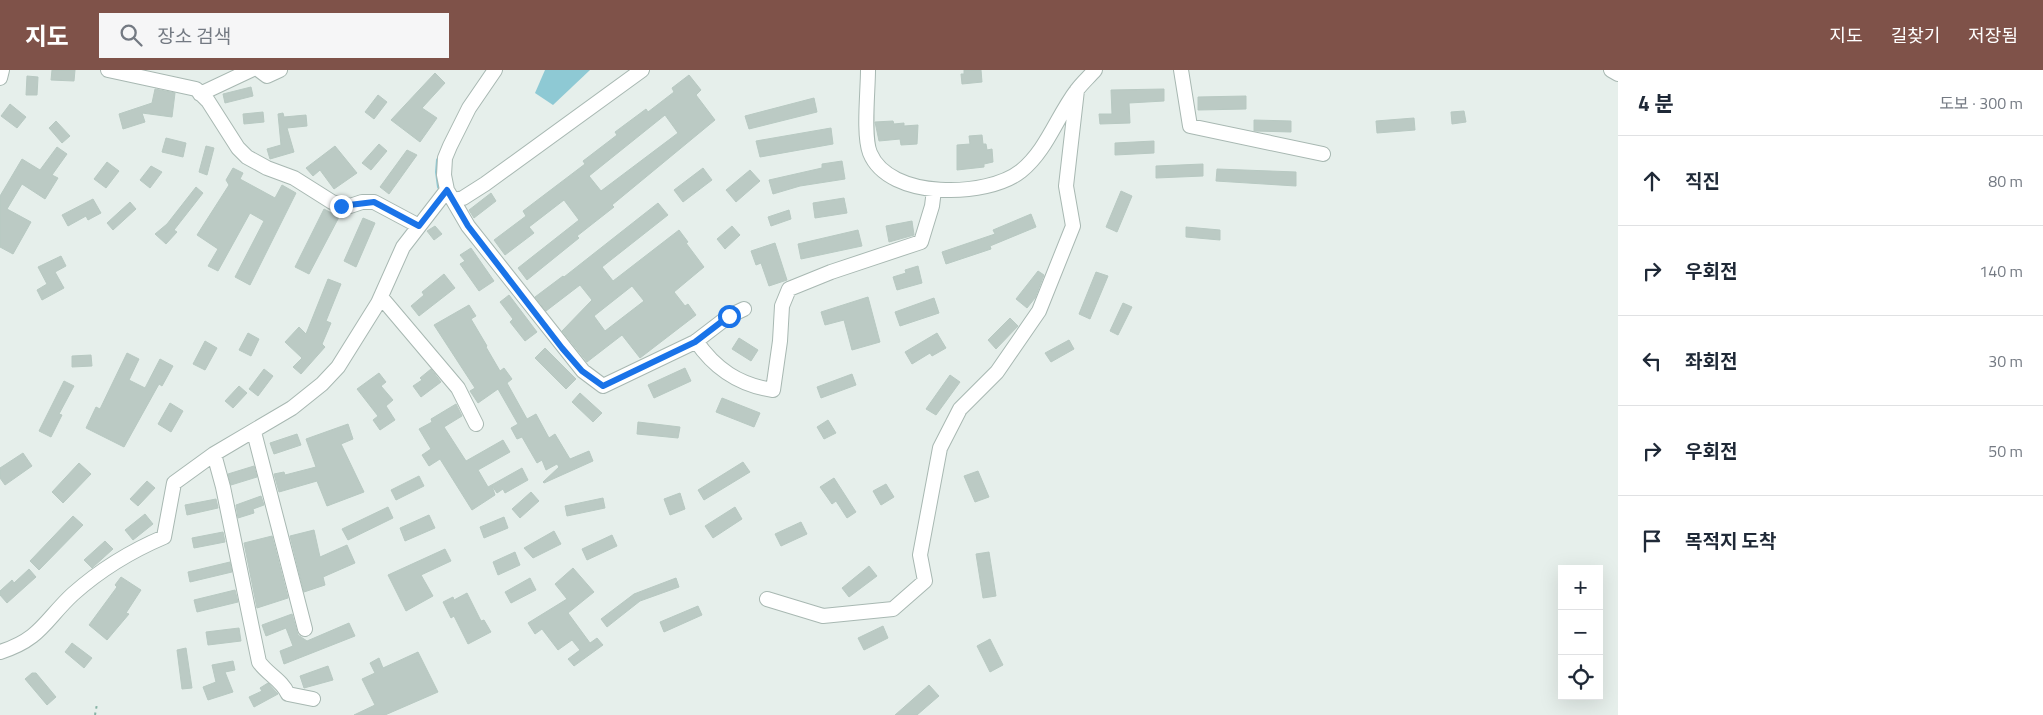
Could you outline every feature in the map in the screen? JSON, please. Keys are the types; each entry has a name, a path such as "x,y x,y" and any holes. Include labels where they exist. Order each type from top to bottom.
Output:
{"street":[{"path":"0,78 2,70"},
{"path":"108,70 196,90 208,101 238,148 247,156 267,168 294,178 332,202 350,206 362,202 374,202 419,226"},
{"path":"200,94 251,70"},
{"path":"259,70 267,76 280,70"},
{"path":"495,70 469,108 450,146 444,175 450,195 468,226 562,348 582,371 603,386 696,341 729,316 744,309"},
{"path":"450,195 463,198 485,184 642,70"},
{"path":"868,70 867,139 870,153 887,175 898,181 934,190 990,184 1020,172 1034,158 1077,90 1095,70"},
{"path":"1181,70 1190,126 1323,154"},
{"path":"1611,70 1618,74"},
{"path":"767,599 823,616 893,609 925,581 920,555 940,448 960,408 997,372 1039,311 1074,226 1066,186 1077,90"},
{"path":"696,341 707,357 721,370 756,388 773,390 780,342 782,306 789,289 813,278 921,242 932,206 934,190"},
{"path":"0,652 16,647 35,635 73,594 124,555 164,537 174,482 214,454 292,408 322,384 338,367 381,297 403,247 419,226 450,195"},
{"path":"381,297 458,388 476,424"},
{"path":"254,432 305,629"},
{"path":"214,454 223,487 259,662 265,670 285,686 288,694 313,699"}],"path":[{"path":"95,715 97,704"}],"water":[{"path":"545,70 590,70 553,105 535,93"}],"building":[{"path":"52,70 75,70 74,81 51,80"},
{"path":"964,70 981,70 982,82 962,84 961,74 964,74"},
{"path":"435,73 445,83 422,108 437,118 420,142 391,120"},
{"path":"689,75 701,90 696,95 715,120 612,205 614,207 577,236 579,238 527,280 518,268 579,220 564,200 529,227 534,233 505,255 494,240 526,216 523,211 585,164 583,161 617,135 615,132 646,109 648,112 674,92 672,88","holes":["665,115 678,133 601,191 589,176"]},
{"path":"27,76 38,77 37,95 26,95"},
{"path":"251,87 253,96 225,103 223,94"},
{"path":"155,89 175,93 172,117 142,113 145,122 123,129 119,114 152,103"},
{"path":"1164,89 1164,101 1129,103 1130,123 1100,124 1099,114 1112,114 1111,90"},
{"path":"378,95 387,102 374,119 365,112"},
{"path":"1246,96 1246,109 1198,110 1198,97"},
{"path":"814,98 817,112 749,129 745,116"},
{"path":"10,104 26,117 17,128 1,116"},
{"path":"1464,111 1466,122 1452,124 1451,112"},
{"path":"263,112 264,122 244,124 243,114"},
{"path":"283,113 284,117 306,115 307,126 287,128 294,152 270,159 267,149 281,145 278,114"},
{"path":"1414,118 1415,130 1377,133 1376,121"},
{"path":"1254,120 1291,121 1291,132 1254,131"},
{"path":"56,121 70,136 62,143 49,128"},
{"path":"893,121 894,124 904,123 904,126 918,125 917,144 901,145 900,139 879,141 875,122"},
{"path":"831,128 833,144 760,157 756,141"},
{"path":"982,135 983,144 986,144 987,150 992,149 993,162 984,164 984,167 957,170 957,145 970,144 969,136"},
{"path":"166,138 186,143 183,157 162,152"},
{"path":"1154,141 1154,153 1115,155 1115,143"},
{"path":"379,144 387,151 371,170 362,163"},
{"path":"206,146 214,148 207,175 199,172"},
{"path":"335,146 357,173 334,189 320,170 313,176 306,168"},
{"path":"57,147 67,154 52,175 58,178 45,199 22,184 7,209 31,222 13,254 0,247 0,196 22,159 40,170"},
{"path":"407,150 417,155 389,194 380,187"},
{"path":"842,161 845,179 800,186 773,194 769,180 822,168 822,164"},
{"path":"107,162 119,171 106,188 94,179"},
{"path":"1203,164 1203,176 1156,178 1156,166"},
{"path":"151,166 162,172 150,188 140,180"},
{"path":"233,168 243,173 240,179 275,198 282,185 296,193 250,285 235,277 264,221 250,213 218,271 208,266 218,249 197,235 229,185 226,180"},
{"path":"703,168 712,180 683,202 674,190"},
{"path":"1217,169 1296,172 1296,186 1216,181"},
{"path":"750,170 760,181 736,202 726,190"},
{"path":"196,187 203,193 174,230 177,232 166,244 155,234 167,224"},
{"path":"1121,191 1132,196 1117,232 1106,227"},
{"path":"491,193 496,201 474,218 469,210"},
{"path":"844,198 847,213 815,218 813,203"},
{"path":"93,199 101,213 88,220 86,216 68,226 62,215"},
{"path":"130,202 136,209 113,230 107,223"},
{"path":"658,203 668,215 602,267 613,281 679,230 704,267 674,292 685,306 688,304 696,315 640,358 622,335 587,362 562,331 592,300 580,285 546,311 535,297 564,277","holes":["632,286 644,301 605,331 594,316"]},
{"path":"324,209 339,217 309,274 295,267"},
{"path":"789,210 791,219 771,226 768,217"},
{"path":"1031,214 1036,227 990,246 991,249 946,264 942,252 995,234 993,230"},
{"path":"363,218 375,223 356,267 344,261"},
{"path":"912,221 914,235 889,242 886,226"},
{"path":"435,226 442,234 434,240 427,231"},
{"path":"732,226 740,235 725,249 717,239"},
{"path":"1186,227 1220,230 1220,240 1186,237"},
{"path":"858,230 862,246 801,259 798,244"},
{"path":"775,243 787,280 769,286 761,263 756,265 751,251"},
{"path":"471,248 494,281 479,291 460,264 465,261 460,255"},
{"path":"61,256 66,266 55,272 64,288 42,300 37,290 47,284 38,267"},
{"path":"918,266 922,283 897,290 893,277 906,273 905,270"},
{"path":"1038,271 1044,275 1035,298 1027,308 1016,299"},
{"path":"1096,272 1108,276 1090,319 1079,314"},
{"path":"444,274 455,288 419,316 411,306 424,295 422,292"},
{"path":"328,279 341,284 326,321 331,323 322,344 325,347 301,374 293,367 302,358 285,342 299,327 306,334"},
{"path":"509,295 537,332 525,341 510,322 513,319 500,302"},
{"path":"868,297 880,342 852,350 844,320 825,325 821,312"},
{"path":"934,298 939,313 900,326 895,312"},
{"path":"1123,303 1132,307 1118,335 1110,331"},
{"path":"469,305 476,316 471,319 486,347 500,371 504,368 512,379 507,383 527,419 536,414 549,438 555,434 570,459 589,451 593,461 544,483 559,467 557,464 546,470 542,460 537,463 522,437 517,439 511,428 518,424 498,389 478,403 470,391 475,388 434,325"},
{"path":"1010,318 1018,326 996,349 988,340"},
{"path":"248,333 259,339 251,356 239,350"},
{"path":"937,333 946,348 932,356 930,353 912,364 905,352"},
{"path":"739,338 758,350 751,361 732,349"},
{"path":"1069,340 1074,349 1051,362 1045,353"},
{"path":"205,341 217,348 205,370 193,364"},
{"path":"545,348 576,379 566,389 535,358"},
{"path":"127,353 139,359 129,380 145,388 160,359 173,366 162,386 159,384 124,447 86,428 96,407 100,409"},
{"path":"91,355 92,366 72,367 72,356"},
{"path":"685,368 691,381 654,398 648,385"},
{"path":"264,369 273,376 258,396 249,389"},
{"path":"431,369 441,382 421,397 413,386 422,380 420,378"},
{"path":"379,373 386,382 381,386 393,400 386,406 395,420 380,430 373,420 378,416 357,389"},
{"path":"852,374 856,385 821,398 817,387"},
{"path":"950,375 960,382 936,415 926,409"},
{"path":"64,381 74,386 59,414 62,415 51,437 39,431"},
{"path":"239,386 247,393 233,408 225,401"},
{"path":"580,393 602,413 593,422 572,402"},
{"path":"722,398 760,413 754,427 716,412"},
{"path":"170,403 183,411 171,432 158,424"},
{"path":"456,404 462,416 444,427 466,461 503,440 510,452 478,470 488,487 522,468 528,480 505,493 503,489 497,493 492,486 495,495 472,510 440,459 429,466 422,455 431,449 419,429 432,422 431,419"},
{"path":"828,420 836,433 824,439 817,427"},
{"path":"638,422 680,427 678,438 637,434"},
{"path":"348,424 353,439 341,444 364,492 327,506 317,481 279,492 274,474 284,472 285,475 316,467 306,439"},
{"path":"297,434 301,445 274,454 270,443"},
{"path":"23,453 32,466 5,485 0,478 0,468"},
{"path":"743,462 750,472 704,500 698,490"},
{"path":"79,463 91,474 63,503 52,492"},
{"path":"254,466 257,477 231,485 228,474"},
{"path":"978,471 989,497 975,502 964,476"},
{"path":"419,476 424,486 396,500 391,490"},
{"path":"834,478 856,512 847,518 836,501 832,504 820,487"},
{"path":"147,481 155,488 138,506 130,499"},
{"path":"886,484 894,497 881,505 873,491"},
{"path":"531,492 539,501 520,518 512,509"},
{"path":"680,493 685,509 670,515 664,499"},
{"path":"261,496 264,505 253,509 254,513 238,518 236,505"},
{"path":"603,498 605,508 567,516 565,506"},
{"path":"216,499 218,508 187,515 185,505"},
{"path":"388,507 393,518 348,540 342,529"},
{"path":"735,507 742,519 713,538 705,526"},
{"path":"145,514 153,524 133,540 125,530"},
{"path":"429,515 435,528 405,541 400,528"},
{"path":"73,516 83,525 39,570 30,561"},
{"path":"504,517 508,528 484,538 480,527"},
{"path":"801,522 807,534 781,546 775,534"},
{"path":"314,530 320,557 347,545 355,563 323,577 325,585 304,592 290,536"},
{"path":"554,531 561,544 533,558 524,548"},
{"path":"223,532 225,542 194,548 192,538"},
{"path":"612,535 617,546 587,560 582,549"},
{"path":"272,536 288,598 257,608 244,543"},
{"path":"105,541 113,549 92,568 84,560"},
{"path":"445,549 451,561 421,575 433,596 406,611 388,575"},
{"path":"515,552 520,565 498,575 493,562"},
{"path":"989,552 996,596 983,598 976,554"},
{"path":"230,562 232,572 190,582 188,572"},
{"path":"869,566 877,576 849,597 842,588"},
{"path":"573,568 594,592 568,613 590,643 597,638 603,645 574,666 568,659 580,650 572,640 558,650 542,629 535,634 528,623 567,599 555,584"},
{"path":"29,569 36,577 7,603 0,595 0,591 12,580 14,583"},
{"path":"121,577 141,590 126,613 129,614 107,640 89,625 117,587 115,585"},
{"path":"530,578 536,590 511,603 505,592"},
{"path":"676,578 679,587 640,601 607,627 601,619 634,594"},
{"path":"235,590 238,602 197,612 194,600"},
{"path":"467,593 481,621 484,620 491,632 468,644 454,616 451,618 443,602 453,597 454,600"},
{"path":"698,606 702,615 664,632 660,622"},
{"path":"292,614 298,635 307,641 349,623 355,636 284,664 280,651 293,646 286,628 266,636 262,625"},
{"path":"883,626 888,638 864,650 858,638"},
{"path":"239,628 241,641 208,645 206,632"},
{"path":"990,639 1003,665 990,672 977,646"},
{"path":"72,643 92,658 84,668 65,652"},
{"path":"186,648 192,688 182,689 177,650"},
{"path":"418,652 438,692 385,715 354,715 375,705 362,679 375,673 370,663 379,658 383,668"},
{"path":"233,661 235,670 225,672 233,692 208,700 203,687 216,682 212,665"},
{"path":"328,666 333,680 304,688 300,676"},
{"path":"32,673 36,673 56,697 47,705 25,679"},
{"path":"268,683 278,694 254,707 249,697 262,691 260,688"},
{"path":"929,685 939,696 917,715 895,715"}],"waterway":[{"path":"438,160 439,187"}],"route":[{"path":"341,206 374,202 419,226 447,190 468,226 562,348 582,371 603,386 695,342 729,316"}]}
